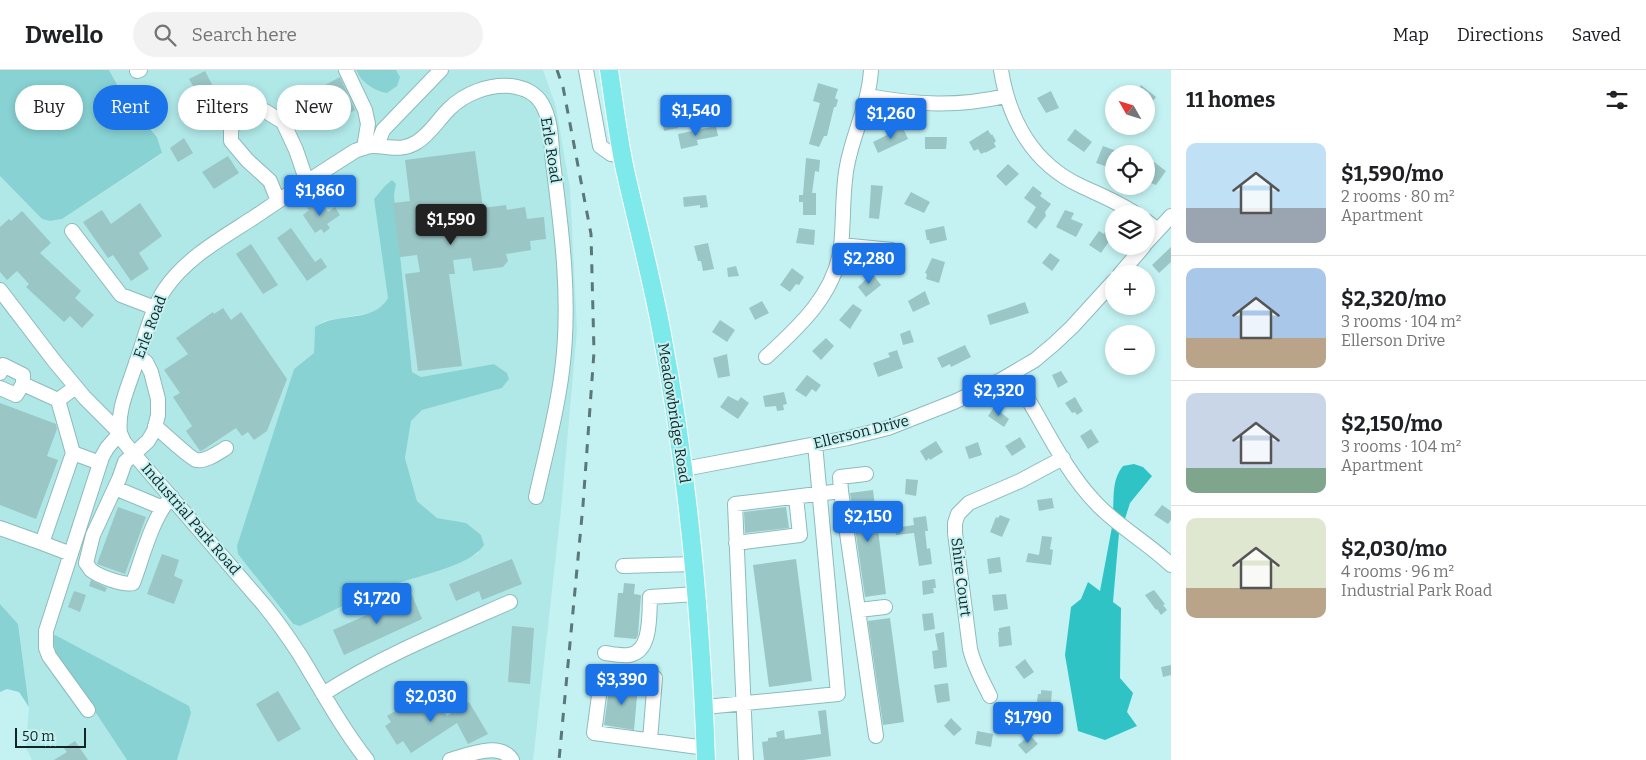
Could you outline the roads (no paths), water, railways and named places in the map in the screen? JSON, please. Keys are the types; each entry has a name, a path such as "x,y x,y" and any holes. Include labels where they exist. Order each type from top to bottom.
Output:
{"main road":[{"name":"Meadowbridge Road","path":"608,70 623,156 661,327 684,469 694,564 705,707 706,754"}],"street":[{"path":"346,70 365,110 371,147"},
{"path":"371,147 383,130 441,70"},
{"path":"586,70 600,146 611,154 623,156"},
{"path":"766,356 800,325 828,288 835,272 842,245 847,168 851,147 868,96 871,70"},
{"path":"1001,70 1006,96 1018,128 1026,142 1047,164 1063,176 1080,186 1123,205"},
{"name":"Erle Road","path":"120,433 120,413 156,308 174,276 186,265 278,201 355,151 371,147 401,148 417,142 454,105 470,94 485,88 510,86 532,93 543,106 551,136 562,228 566,312 562,371 536,497"},
{"path":"868,96 922,104 944,105 967,104 1006,96"},
{"path":"278,201 270,181 247,160 231,141 231,128 252,108 266,111 283,122 296,150 307,182"},
{"path":"1155,233 1171,216"},
{"path":"72,231 121,295 156,308"},
{"path":"842,245 892,250"},
{"path":"1128,265 1136,255"},
{"name":"Industrial Park Road","path":"0,290 23,322 76,387 120,433 124,442 134,454 264,605 301,656 335,715 367,760"},
{"name":"Ellerson Drive","path":"684,469 848,438 902,423 954,402 1012,374 1035,360 1072,327 1105,291"},
{"path":"88,710 49,656 46,648 46,631 71,554 115,488 125,462 148,441 154,431 158,415 158,399 151,372 146,362 138,357"},
{"path":"0,373 3,365 23,375 22,384 16,394 0,388"},
{"path":"1012,374 1062,458 1095,503 1171,565"},
{"path":"22,384 58,400"},
{"path":"58,400 76,387"},
{"path":"42,544 73,453 58,400"},
{"path":"155,426 190,457 196,460 202,460 226,448"},
{"path":"120,433 107,448 100,463 86,533 86,563 91,570 118,582 128,585 133,583 162,508 172,497"},
{"path":"705,707 838,694 815,444"},
{"path":"73,453 100,463"},
{"name":"Shire Court","path":"990,696 978,674 971,654 955,523 958,514 969,503 1020,481 1062,458"},
{"path":"866,474 840,478 876,736"},
{"path":"115,488 162,508"},
{"path":"746,760 735,504 841,491"},
{"path":"736,543 800,535 796,497"},
{"path":"0,528 71,554"},
{"path":"623,566 694,564"},
{"path":"605,653 629,656 638,652 647,640 650,597 696,594"},
{"path":"323,694 354,674 427,638 510,602"},
{"path":"859,610 885,607"},
{"path":"650,740 656,678 602,673 594,733 650,740 706,754"},
{"path":"450,760 486,751 500,750 508,754 512,760"}],"railway":[{"path":"557,70 563,87 591,234 594,352 583,505 559,760"}]}
